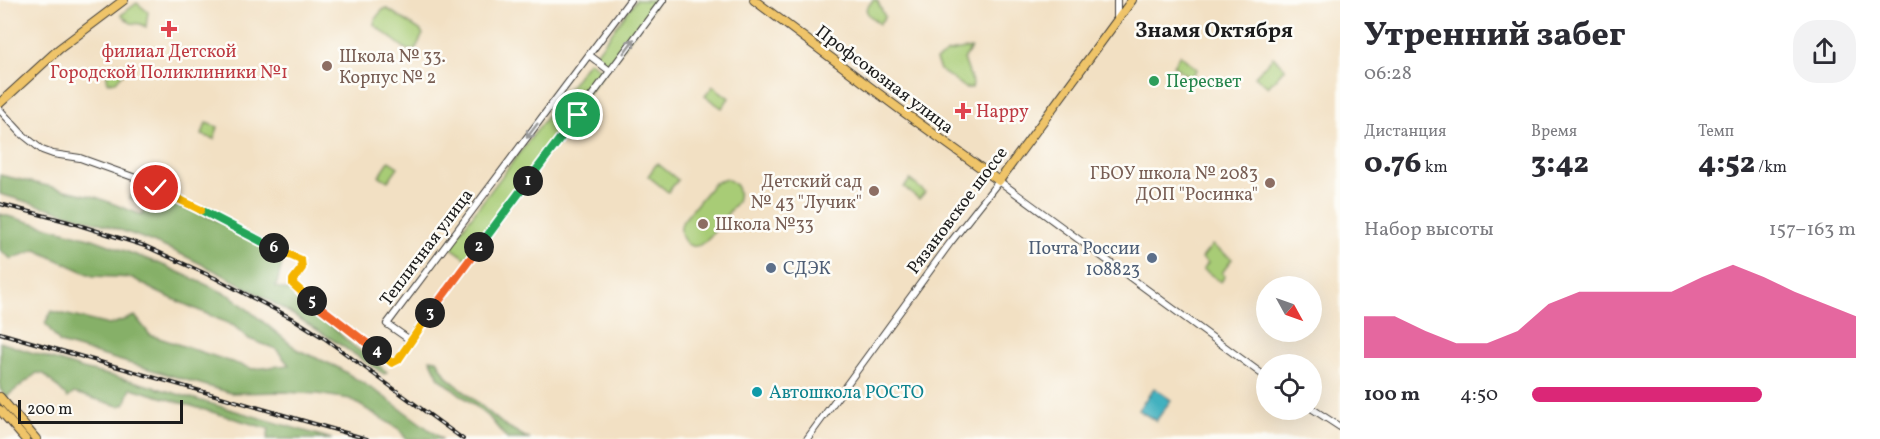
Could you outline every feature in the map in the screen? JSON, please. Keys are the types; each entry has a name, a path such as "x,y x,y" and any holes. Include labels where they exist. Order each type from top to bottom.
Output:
{"main road":[{"path":"0,103 59,49 124,0"},
{"name":"Профсоюзная улица","path":"754,0 999,181"},
{"name":"Рязановское шоссе","path":"999,181 1132,0"},
{"path":"0,397 36,439"},
{"path":"0,410 25,439"}],"street":[{"name":"Тепличная улица","path":"410,340 387,324 630,0"},
{"path":"0,110 22,134 42,150 80,158 133,177 301,260 302,268 293,280 295,287 392,363 398,360 410,340 663,0"},
{"path":"1117,0 1117,20"},
{"path":"589,55 610,71"},
{"path":"999,181 1256,369"},
{"name":"Рязановское шоссе","path":"807,439 950,243 999,181"},
{"path":"1322,415 1340,427"}],"green space":[{"path":"636,0 658,0 610,66 595,55"},
{"path":"873,0 877,0 885,17 879,24 866,9"},
{"path":"137,3 148,12 146,27 131,23 121,15"},
{"path":"386,8 423,34 415,50 407,50 374,25 378,15"},
{"path":"971,48 964,59 973,84 972,88 965,88 940,70 936,60 948,52"},
{"path":"1180,55 1197,69 1190,78 1173,65"},
{"path":"1273,57 1285,68 1268,87 1255,76"},
{"path":"589,61 604,72 467,259 449,246"},
{"path":"115,63 125,71 116,82 107,82 107,73"},
{"path":"713,86 729,98 722,108 705,96"},
{"path":"206,123 218,127 214,139 202,135"},
{"path":"389,161 398,167 388,181 379,176"},
{"path":"657,163 678,180 668,192 648,176"},
{"path":"0,175 96,197 142,215 146,204 130,198 134,189 221,222 284,256 276,287 297,293 313,305 328,323 352,345 387,372 384,374 266,298 168,248 97,222 0,194"},
{"path":"726,179 737,188 739,194 737,202 703,243 698,246 688,245 682,237 683,221 714,183"},
{"path":"910,180 925,192 919,199 904,187"},
{"path":"0,214 93,239 163,265 231,296 298,350 337,367 379,393 442,439 406,439 399,429 350,399 284,392 231,393 60,343 45,323 52,311 109,325 135,316 150,335 253,369 289,365 276,349 249,339 234,326 155,291 133,278 93,276 36,250 11,259 0,250"},
{"path":"1212,245 1232,259 1222,273 1225,276 1221,282 1203,269 1208,263 1202,258"},
{"path":"0,342 83,369 133,381 332,439 267,439 269,429 131,388 125,404 119,406 74,393 68,398 44,374 37,373 6,397 0,389"},
{"path":"430,359 437,360 447,377 503,424 529,439 507,439 488,416 439,378"}],"water":[{"path":"1154,388 1171,400 1156,421 1138,410"}],"railway":[{"path":"0,204 69,222 145,246 215,278 324,338 463,439"},
{"path":"0,333 367,439"}],"place":[{"name":"филиал Детской Городской Поликлиники №1","path":"169,29"},
{"name":"Школа № 33. Корпус № 2","path":"327,66"},
{"name":"Пересвет","path":"1154,81"},
{"name":"Happy","path":"963,111"},
{"name":"ГБОУ школа № 2083 ДОП \"Росинка\"","path":"1270,183"},
{"name":"Детский сад № 43 \"Лучик\"","path":"874,191"},
{"name":"Школа №33","path":"703,224"},
{"name":"Почта России 108823","path":"1152,258"},
{"name":"СДЭК","path":"771,268"},
{"name":"Автошкола РОСТО","path":"757,392"}],"district":[{"name":"Знамя Октября","path":"1214,30"}],"route":[{"path":"156,188 301,260 302,268 293,280 295,287 392,363 398,360 474,252 578,115"}]}
